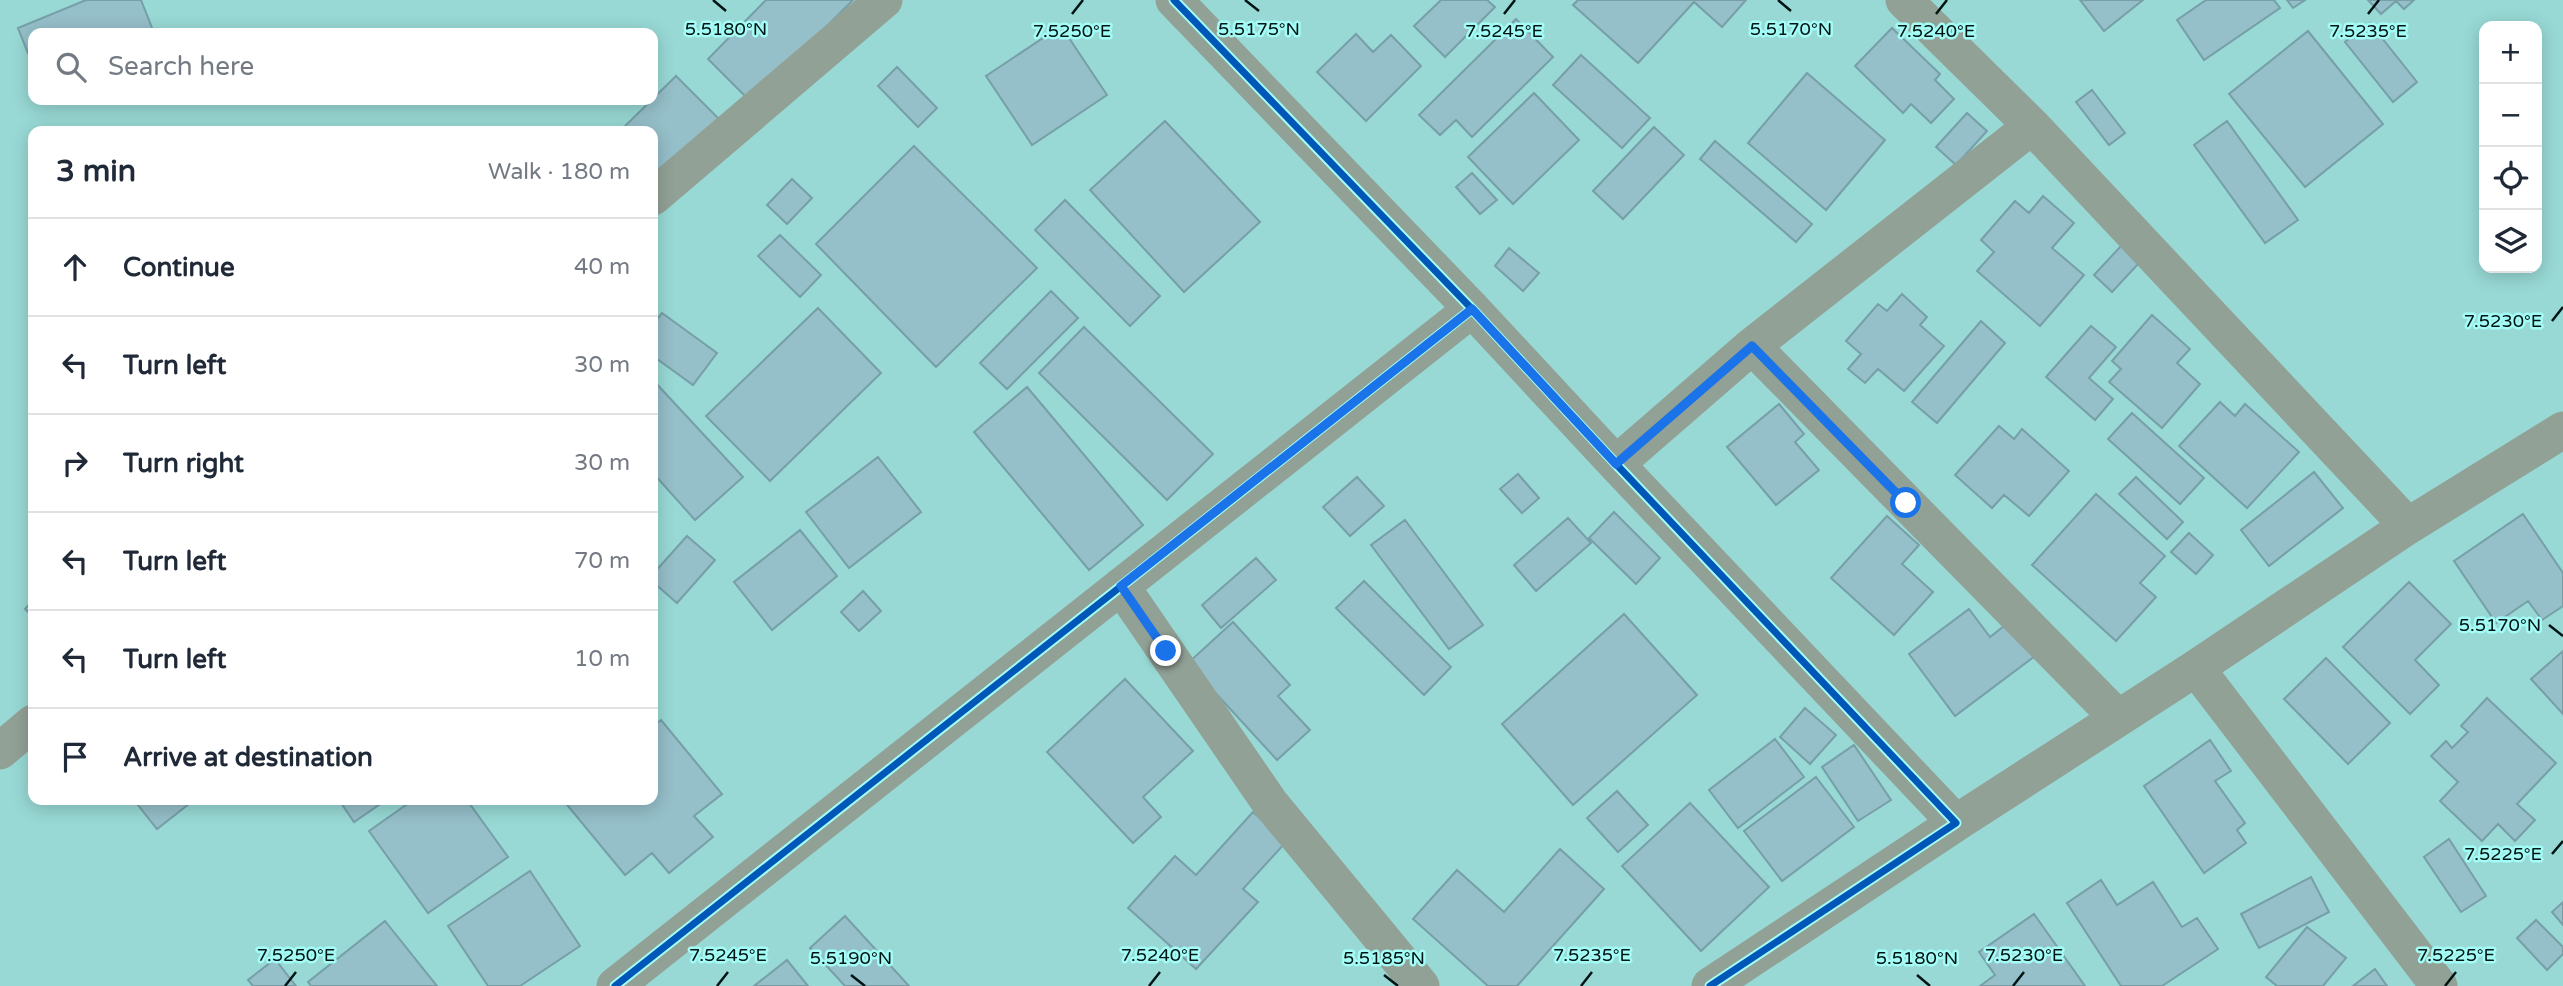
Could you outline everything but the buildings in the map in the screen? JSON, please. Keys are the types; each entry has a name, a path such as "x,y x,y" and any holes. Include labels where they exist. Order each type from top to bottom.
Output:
{"street":[{"path":"658,193 884,0"},
{"path":"1174,0 1472,309 1956,822"},
{"path":"1904,0 2032,126 2408,526"},
{"path":"1616,464 1752,346 2032,126"},
{"path":"615,986 1472,309"},
{"path":"1752,346 2118,718"},
{"path":"1710,986 2408,526 2563,430"},
{"path":"1121,586 1270,803 1421,986"},
{"path":"2196,668 2439,986"},
{"path":"0,751 28,727"}],"cycle path":[{"path":"1174,0 1472,309 1956,823 1710,986"},
{"path":"615,986 1472,309"}],"route":[{"path":"1166,651 1121,586 1472,309 1616,464 1752,346 1906,503"}]}
